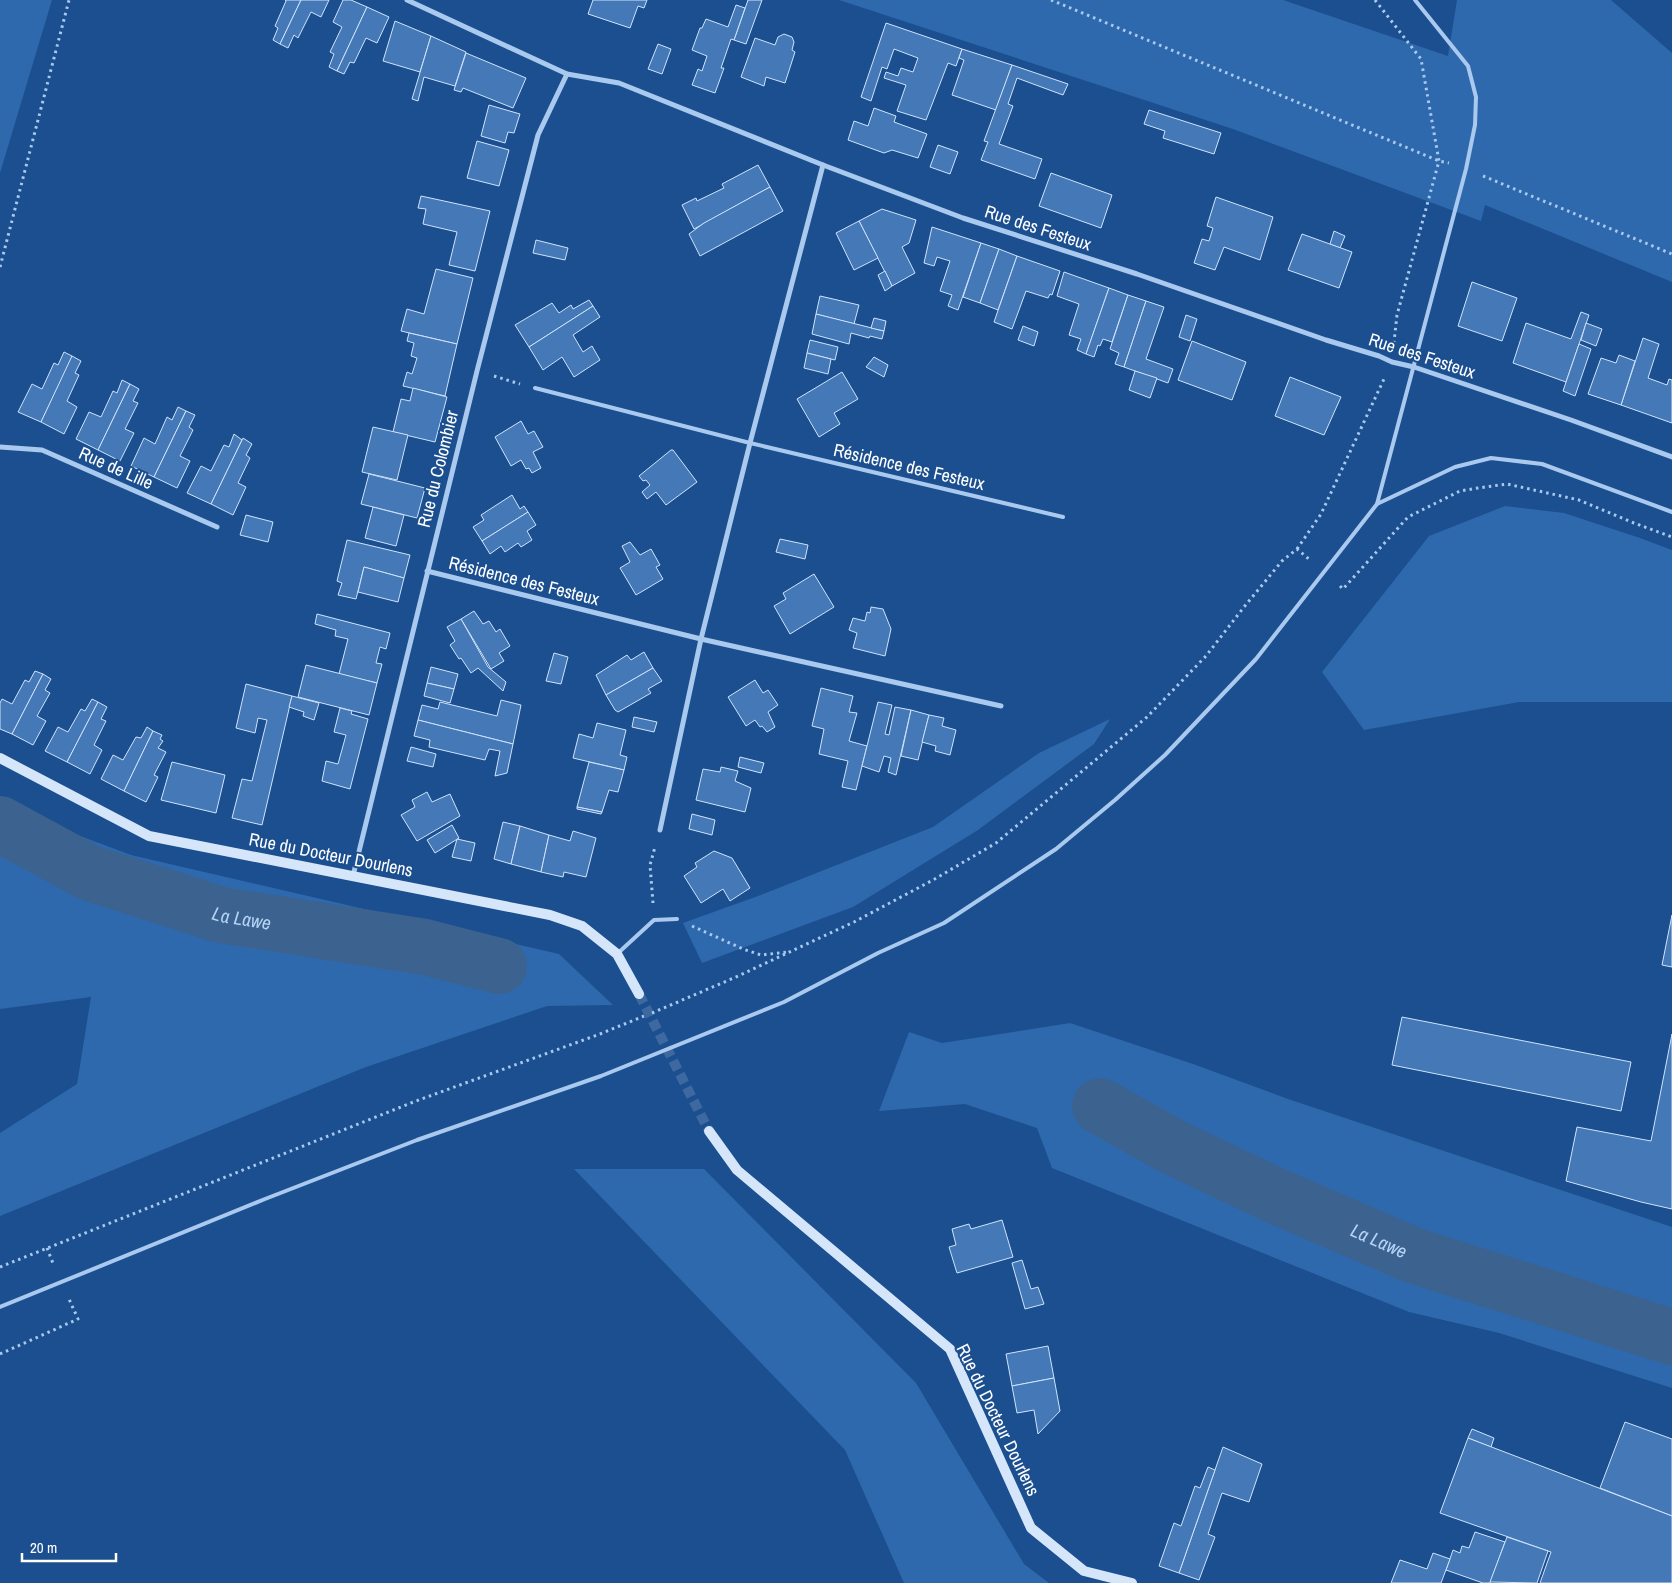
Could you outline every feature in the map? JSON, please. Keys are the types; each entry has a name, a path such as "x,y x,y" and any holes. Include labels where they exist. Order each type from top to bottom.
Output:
{"street":[{"name":"Rue des Festeux","path":"407,0 566,74 619,83 823,165 963,218 1137,274 1392,362 1414,367 1571,420 1672,457"},
{"name":"Rue du Colombier","path":"353,876 427,571 538,135 566,74"},
{"path":"660,830 701,639 823,165"},
{"name":"Rue de Lille","path":"0,447 42,450 217,527"},
{"name":"Résidence des Festeux","path":"427,571 701,639 1001,706"},
{"name":"Rue du Docteur Dourlens","path":"0,758 149,836 550,914 582,926 617,954 639,994"},
{"name":"Rue du Docteur Dourlens","path":"709,1131 737,1170 950,1350 1031,1528 1084,1571 1132,1583"}],"lane":[{"path":"0,1307 264,1198 416,1140 601,1076 784,1002 878,953 944,923 1056,849 1165,755 1256,659 1377,504 1466,170 1475,125 1476,97 1468,66 1414,0"},
{"name":"Résidence des Festeux","path":"535,388 750,443 1063,517"},
{"path":"1377,504 1455,467 1491,458 1542,464 1672,512"},
{"path":"617,954 654,920 677,919"}],"path":[{"path":"0,267 69,0"},
{"path":"1051,0 1439,161 1466,170 1672,254"},
{"path":"0,1267 416,1101 600,1034 736,977 854,922 924,885 996,843 1147,717 1206,656 1282,561 1297,549 1321,514 1392,362 1397,314 1439,161 1421,59 1375,0"},
{"path":"477,371 535,388"},
{"path":"1340,586 1343,589 1408,517 1460,491 1478,488 1507,484 1579,500 1634,523 1672,536"},
{"path":"1297,549 1311,561"},
{"path":"654,920 650,865 660,830"},
{"path":"677,919 743,949 761,955 790,952"},
{"path":"0,1354 78,1319 47,1248"}],"shaded area":[{"path":"0,0 52,0 0,173"},
{"path":"839,0 1283,0 1448,56 1457,0 1611,0 1672,53 1672,282 1485,205 1481,221 1230,128"},
{"path":"1505,506 1564,513 1672,550 1672,702 1519,702 1364,730 1322,672 1429,536"},
{"path":"1110,719 1094,744 978,830 853,907 702,963 683,923 758,896 933,827 1039,753"},
{"path":"0,806 131,855 559,954 613,1005 547,1006 366,1067 0,1216 0,1133 77,1084 91,997 0,1009"},
{"path":"1070,1023 1193,1064 1288,1099 1672,1227 1672,1388 1499,1333 1409,1312 1052,1168 1037,1128 965,1104 879,1111 909,1032 942,1043"},
{"path":"574,1169 704,1169 916,1383 1024,1564 1049,1583 904,1583 845,1450"}],"building":[{"path":"285,0 301,0 280,44 273,40 278,28 275,26"},
{"path":"301,0 329,0 321,17 311,12 298,38 294,35 288,48 280,44"},
{"path":"343,0 351,0 367,7 337,71 329,67 334,54 330,52 342,27 333,22"},
{"path":"593,0 647,0 644,8 638,6 630,28 588,14"},
{"path":"748,0 762,0 746,44 734,40"},
{"path":"736,5 745,8 734,40 731,39 721,68 724,68 715,93 692,85 698,69 702,71 707,56 692,50 700,28 702,28 706,19 728,27"},
{"path":"367,7 389,17 377,43 366,38 354,63 350,62 344,74 337,71"},
{"path":"395,21 431,36 420,72 383,61"},
{"path":"886,23 962,49 956,66 948,63 926,120 897,111 906,85 884,78 886,72 898,76 901,68 913,72 918,58 894,49 887,69 882,67 871,101 861,97"},
{"path":"784,34 792,37 794,42 792,50 795,52 785,83 766,77 764,86 741,77 755,38 775,45 778,37"},
{"path":"431,36 466,52 455,86 424,77 418,101 412,99"},
{"path":"658,44 671,49 662,74 648,69"},
{"path":"962,49 1012,65 996,110 952,95 964,60 959,58"},
{"path":"466,53 526,78 513,108 463,88 461,92 454,90"},
{"path":"1012,65 1068,84 1063,95 1017,78 1008,104 1013,106 999,144 1042,159 1035,179 981,160 988,142 984,141"},
{"path":"489,105 520,114 514,133 508,132 505,143 481,136"},
{"path":"874,108 896,116 894,122 927,134 918,158 892,150 884,153 848,140 854,121 868,126"},
{"path":"1149,110 1221,133 1214,154 1163,138 1165,131 1144,124"},
{"path":"477,141 509,150 499,186 467,178"},
{"path":"938,145 958,152 950,174 930,167"},
{"path":"758,165 770,187 694,229 682,205 696,198 697,201 724,188 722,184"},
{"path":"1051,173 1112,195 1101,228 1039,206"},
{"path":"770,187 783,211 700,256 689,234 704,223"},
{"path":"421,196 490,211 475,271 449,265 457,232 423,224 426,209 418,208"},
{"path":"1216,197 1273,217 1260,260 1224,247 1215,270 1194,263 1202,239 1209,241 1213,228 1207,226"},
{"path":"882,209 916,220 909,243 902,247 915,273 892,286 859,221"},
{"path":"859,221 878,258 854,270 836,233"},
{"path":"932,227 981,243 958,310 948,306 952,295 940,291 950,261 937,257 934,266 924,263"},
{"path":"1334,231 1345,236 1340,248 1330,244"},
{"path":"1302,234 1352,252 1339,288 1288,270"},
{"path":"536,240 568,248 565,260 533,253"},
{"path":"981,243 999,249 980,303 963,297"},
{"path":"999,249 1017,256 998,310 980,303"},
{"path":"1017,256 1060,271 1052,295 1050,294 1048,298 1026,291 1012,329 994,322"},
{"path":"436,269 473,278 457,344 401,331 407,309 424,314"},
{"path":"885,271 892,286 885,291 878,275"},
{"path":"1064,272 1109,288 1086,354 1077,350 1081,339 1069,335 1079,304 1057,296"},
{"path":"1472,282 1517,298 1502,341 1458,326"},
{"path":"1109,288 1128,295 1112,342 1103,339 1100,346 1098,345 1094,357 1086,354"},
{"path":"1128,295 1146,301 1124,367 1115,364 1119,353 1110,349"},
{"path":"820,296 859,305 854,324 816,314"},
{"path":"589,300 593,306 529,347 515,325 552,303 559,313 571,305 573,309"},
{"path":"1146,301 1164,307 1146,359 1173,369 1168,383 1124,367"},
{"path":"593,306 600,317 573,335 583,352 592,346 600,360 574,377 562,357 543,370 529,347"},
{"path":"1581,312 1589,315 1566,382 1513,363 1526,323 1571,339"},
{"path":"816,314 884,331 882,339 851,333 849,344 812,334"},
{"path":"1186,315 1197,319 1190,341 1179,337"},
{"path":"874,318 886,321 884,331 871,328"},
{"path":"1586,323 1602,329 1596,346 1581,340"},
{"path":"1023,326 1038,332 1034,346 1018,340"},
{"path":"409,333 457,344 445,396 403,386 407,372 412,374 417,358 411,356 414,343 407,341"},
{"path":"1643,338 1659,344 1648,378 1667,385 1669,379 1672,380 1672,423 1621,405"},
{"path":"810,340 838,347 835,360 807,353"},
{"path":"1192,341 1246,362 1232,400 1178,380"},
{"path":"1579,344 1591,349 1575,396 1563,391"},
{"path":"64,352 72,356 72,358 41,422 18,412 32,384 42,389 54,363 58,365"},
{"path":"807,353 831,359 828,374 804,368"},
{"path":"1619,355 1635,361 1621,405 1588,394 1601,358 1616,363"},
{"path":"72,356 81,361 75,373 79,375 67,401 77,407 64,434 41,422"},
{"path":"874,357 888,365 884,377 866,367"},
{"path":"1135,371 1157,378 1150,398 1129,390"},
{"path":"842,372 858,399 834,413 840,424 819,437 797,399"},
{"path":"1290,377 1341,397 1324,435 1275,416"},
{"path":"122,380 130,384 98,450 76,439 89,412 101,417 113,391 117,393"},
{"path":"130,384 139,389 133,401 138,403 125,429 134,433 120,461 98,450"},
{"path":"413,388 447,397 435,442 393,432 401,399 410,401"},
{"path":"178,407 186,411 154,477 131,466 144,438 155,444 167,417 172,420"},
{"path":"186,411 195,415 189,427 193,430 180,456 190,461 177,488 154,477"},
{"path":"521,421 528,434 534,431 543,447 533,452 541,468 532,473 529,468 526,469 521,460 511,466 495,437"},
{"path":"373,427 408,435 397,480 362,472"},
{"path":"234,434 242,440 211,504 187,493 201,466 211,471 224,445 229,447"},
{"path":"243,438 252,444 246,455 250,458 238,483 246,487 233,515 211,504"},
{"path":"673,450 697,482 666,505 656,492 647,499 642,492 650,485 639,476"},
{"path":"369,474 425,488 417,518 361,504"},
{"path":"512,495 520,509 524,506 528,512 482,541 473,527 484,520 481,515"},
{"path":"373,507 404,515 396,546 365,538"},
{"path":"528,512 536,525 527,531 532,540 521,547 518,543 505,552 501,546 490,554 482,541"},
{"path":"246,515 273,522 268,542 240,535"},
{"path":"780,539 808,545 805,559 776,552"},
{"path":"347,540 410,555 404,578 364,567 356,599 338,595 342,583 337,581"},
{"path":"630,542 640,555 651,549 660,565 656,567 663,579 636,595 620,568 630,562 622,546"},
{"path":"364,567 404,578 398,602 358,592"},
{"path":"814,574 834,607 790,634 774,606 786,599 783,593"},
{"path":"871,607 883,609 891,629 885,656 853,648 857,633 849,630 853,618 865,621 867,612 870,613"},
{"path":"474,611 483,624 489,621 496,632 500,629 510,646 499,653 504,661 491,669 461,619"},
{"path":"317,614 390,633 386,649 380,647 376,663 382,664 377,683 339,674 348,639 335,636 336,630 315,624"},
{"path":"461,619 488,667 506,682 503,691 478,668 471,673 450,645 455,641 447,627"},
{"path":"644,652 653,668 606,695 596,675 627,655 631,660"},
{"path":"554,653 568,657 561,684 546,681"},
{"path":"306,665 377,683 369,715 298,697"},
{"path":"431,667 458,674 454,689 427,683"},
{"path":"653,668 662,681 648,689 651,693 618,712 615,710 606,695"},
{"path":"35,671 43,674 12,734 0,729 0,703 2,699 12,704 25,680 29,682"},
{"path":"43,674 51,679 45,690 50,693 37,716 46,721 33,745 12,734"},
{"path":"755,680 763,693 768,690 778,705 768,712 775,727 767,732 755,720 746,726 728,697"},
{"path":"427,683 454,689 450,703 424,696"},
{"path":"246,684 292,696 262,825 232,818 242,779 252,781 267,720 258,718 255,733 236,728"},
{"path":"821,688 853,696 849,712 857,713 849,741 867,746 856,790 842,787 848,761 819,754 824,729 812,726"},
{"path":"292,696 319,703 314,720 303,716 304,712 289,707"},
{"path":"92,699 98,702 67,762 45,751 58,727 68,732 81,709 85,711"},
{"path":"501,700 521,705 513,744 418,720 422,705 438,709 440,702 497,716"},
{"path":"98,702 107,707 101,719 106,721 94,745 102,750 90,774 67,762"},
{"path":"878,702 892,705 885,734 889,735 895,707 911,710 896,775 888,772 891,758 884,756 879,772 862,766"},
{"path":"340,708 352,711 351,714 368,719 350,789 322,781 326,761 338,764 346,735 334,732"},
{"path":"911,710 929,715 918,760 901,756"},
{"path":"929,715 944,718 942,726 956,730 950,755 935,751 936,746 922,742"},
{"path":"634,717 657,722 654,732 632,727"},
{"path":"418,720 513,744 507,773 495,776 500,751 489,749 485,760 429,747 430,740 414,736"},
{"path":"597,723 626,730 620,755 627,757 624,770 573,758 579,734 593,738"},
{"path":"147,727 153,731 124,791 101,779 113,755 123,760 136,737 141,738"},
{"path":"153,731 162,735 160,739 163,741 158,748 166,752 154,775 158,777 146,802 124,791"},
{"path":"411,747 436,754 433,767 407,761"},
{"path":"740,757 764,763 761,773 738,767"},
{"path":"172,762 225,775 216,813 161,800"},
{"path":"589,762 624,770 618,792 609,790 602,812 577,807"},
{"path":"721,767 738,771 735,781 751,788 745,812 696,800 703,769 720,772"},
{"path":"427,792 432,802 450,794 460,816 417,841 401,815 415,807 412,800"},
{"path":"577,807 602,812 601,814 577,809"},
{"path":"692,814 715,820 712,835 689,829"},
{"path":"503,822 520,826 511,864 494,859"},
{"path":"452,825 459,838 435,853 427,840"},
{"path":"520,826 549,835 541,872 511,864"},
{"path":"573,831 596,838 586,877 564,872 563,877 541,872 549,835 570,841"},
{"path":"457,839 475,843 471,861 452,857"},
{"path":"714,851 732,858 750,888 730,901 723,889 701,903 684,876 697,867 695,863"},
{"path":"1672,915 1672,967 1662,965"},
{"path":"1402,1017 1631,1062 1621,1111 1392,1065"},
{"path":"1672,1034 1672,1209 1566,1181 1577,1127 1651,1141"},
{"path":"1002,1220 1013,1257 957,1273 949,1247 956,1245 952,1229 969,1224 971,1229"},
{"path":"1022,1260 1031,1289 1038,1287 1044,1304 1025,1309 1012,1263"},
{"path":"1048,1346 1054,1378 1012,1386 1006,1354"},
{"path":"1054,1378 1060,1411 1038,1434 1034,1410 1017,1413 1012,1386"},
{"path":"1625,1422 1672,1439 1672,1516 1600,1488"},
{"path":"1472,1429 1494,1438 1491,1447 1468,1438"},
{"path":"1468,1438 1672,1516 1672,1583 1540,1583 1551,1552 1440,1513"},
{"path":"1223,1447 1262,1464 1249,1502 1222,1493 1208,1534 1215,1537 1199,1580 1179,1573"},
{"path":"1208,1467 1215,1470 1179,1573 1159,1566 1174,1523 1181,1526 1195,1486 1200,1488"},
{"path":"1475,1532 1505,1542 1490,1583 1483,1583 1446,1570 1453,1550 1460,1553 1462,1546 1469,1548"},
{"path":"1507,1537 1548,1551 1537,1583 1490,1582"},
{"path":"1433,1553 1450,1559 1441,1583 1391,1583 1400,1560 1427,1569"}],"waterway":[{"name":"La Lawe","path":"0,824 90,873 221,915 425,947 499,966"},
{"name":"La Lawe","path":"1100,1106 1173,1147 1276,1196 1415,1256 1672,1337"}],"tunnel":[{"path":"639,994 709,1131"}]}
